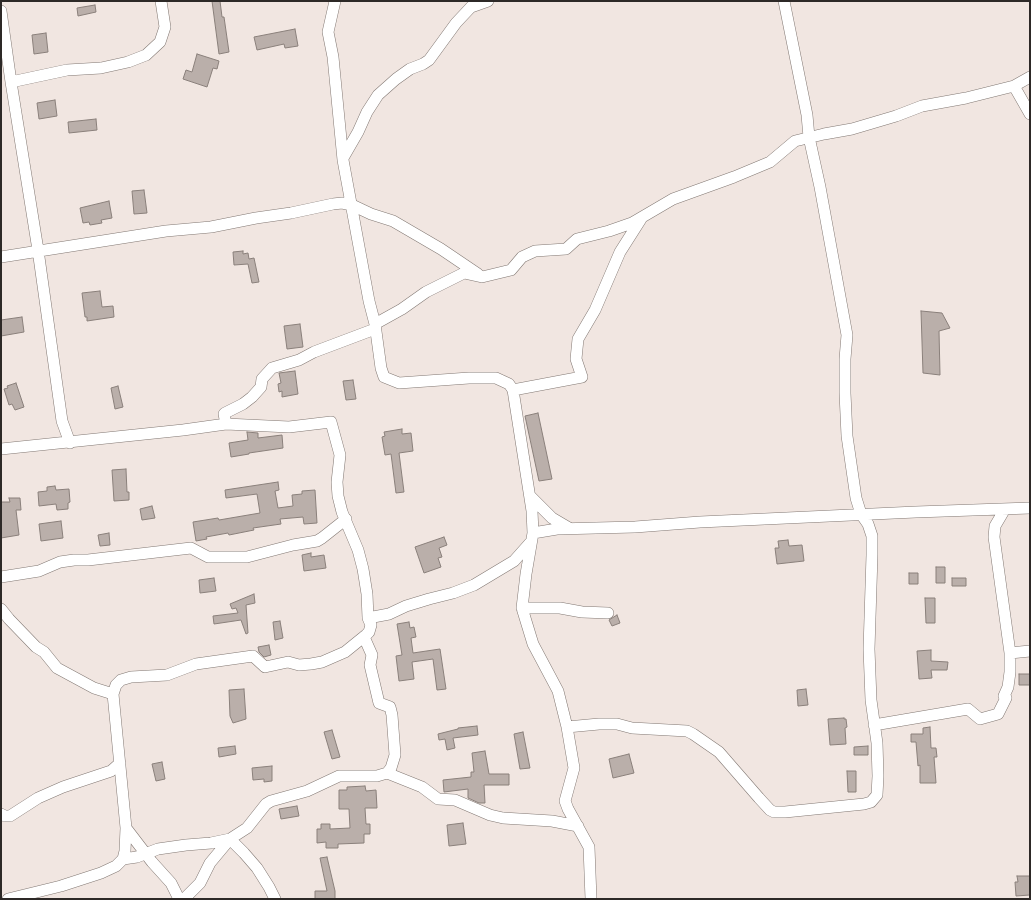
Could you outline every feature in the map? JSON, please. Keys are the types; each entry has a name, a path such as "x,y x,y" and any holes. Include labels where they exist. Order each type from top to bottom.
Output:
{"street":[{"path":"11,82 67,70 101,68 128,62 146,55 160,42 165,27 161,1"},
{"path":"335,1 328,32 333,57 343,158 384,378 399,383 469,378 496,378 509,384 513,390 530,496 532,537 522,608 533,644 558,691 567,727 574,768 565,801 589,847 591,899"},
{"path":"343,158 358,132 367,112 378,95 410,69 429,60 456,23 471,7 488,1"},
{"path":"567,727 617,724 632,728 687,731 698,736 719,752 770,810 778,813 864,804 874,800 877,795 877,743 870,681 869,649 872,536 868,524 861,514 856,498 848,436 845,373 847,335 807,115 784,1"},
{"path":"1,12 38,250 62,421 70,443"},
{"path":"226,424 224,414 243,404 252,397 261,387 262,379 272,368 299,360 375,326 426,292 464,273 482,277 511,270 522,257 535,251 566,249 578,239 609,232 632,223 673,199 770,162 795,141 852,129 896,116 922,106 966,98 1014,86 1030,77"},
{"path":"1014,86 1030,114"},
{"path":"1,257 166,231 211,227 342,203 352,205 371,214 393,221 441,249 482,277"},
{"path":"513,390 582,377 576,359 578,339 595,310 620,252 642,217"},
{"path":"1,449 70,443 226,424 289,427 331,422 340,455 337,482 338,496 342,512 358,550 365,578 368,618 370,625 369,632 345,652 322,662 299,665 288,662 264,667 253,656 196,664 167,675 126,678 121,680 116,685 113,694 126,828 125,851 123,859 116,866 101,873 61,886 8,899"},
{"path":"530,496 552,518 571,529"},
{"path":"368,618 389,614 406,606 453,593 474,585 514,561 526,549 532,537 557,529 635,527 700,522 861,514 1030,508"},
{"path":"874,725 968,709 980,719 998,714 1006,698 1004,696 1008,687 1010,653 995,548 995,526 1005,509"},
{"path":"983,510 995,526"},
{"path":"1,577 39,570 60,562 191,548 208,558 247,557 294,545 317,541 346,520"},
{"path":"522,608 560,608 582,612 608,613"},
{"path":"1,609 8,619 32,643 44,652 57,668 94,688 113,694"},
{"path":"123,859 137,857 158,849 211,843 230,838 247,828 266,804 271,801 307,791 339,776 378,776 387,773 391,768 395,755 392,715 390,707 379,703 370,665 372,655 364,637"},
{"path":"1010,653 1030,651"},
{"path":"1,814 10,816 38,798 63,787 111,771 120,762"},
{"path":"387,773 422,788 438,799 454,800 490,815 503,818 552,821 578,826"},
{"path":"126,828 171,883 179,899"},
{"path":"184,899 200,883 210,863 230,838"},
{"path":"230,838 257,868 275,899"}],"building":[{"path":"212,1 220,1 229,52 219,54"},
{"path":"95,5 96,12 78,16 77,8"},
{"path":"295,29 298,46 285,48 284,44 257,50 254,37"},
{"path":"46,33 48,52 34,54 32,35"},
{"path":"197,54 219,61 217,69 213,68 207,87 183,79 186,70 192,72"},
{"path":"55,100 57,116 39,119 37,103"},
{"path":"96,119 97,130 69,133 68,122"},
{"path":"144,190 147,213 134,214 132,191"},
{"path":"109,201 112,218 101,220 102,223 90,225 89,222 83,223 80,208"},
{"path":"243,251 243,254 248,253 249,259 254,258 259,282 252,283 248,264 234,265 233,252"},
{"path":"100,291 102,307 113,306 114,317 87,321 87,317 85,317 82,293"},
{"path":"921,311 942,313 950,328 939,331 940,375 923,373"},
{"path":"22,317 24,332 1,336 1,320"},
{"path":"300,324 303,347 287,349 284,326"},
{"path":"295,371 298,394 282,397 282,391 279,392 278,384 281,383 279,373"},
{"path":"353,380 356,399 346,400 343,381"},
{"path":"16,383 24,407 15,410 12,404 9,405 4,389 8,388 7,386"},
{"path":"118,386 123,407 115,409 111,388"},
{"path":"538,413 552,479 539,481 525,416"},
{"path":"402,429 402,434 411,433 413,451 399,453 404,492 396,493 391,454 385,455 382,437 385,436 384,432"},
{"path":"247,432 258,433 258,438 282,435 283,448 231,457 229,443 248,440"},
{"path":"126,469 127,492 129,492 129,500 114,501 112,470"},
{"path":"278,482 279,490 275,491 278,508 293,506 292,495 302,494 302,491 315,490 317,523 304,524 303,517 280,519 281,524 253,528 254,530 229,535 228,533 206,537 207,539 196,541 193,522 218,518 219,520 260,513 257,494 226,498 225,490"},
{"path":"55,486 56,490 69,489 70,502 68,503 68,509 57,510 56,504 39,506 38,492 47,491 47,487"},
{"path":"9,498 20,498 21,510 16,510 19,535 1,538 1,502 10,502"},
{"path":"152,506 155,518 142,520 140,509"},
{"path":"61,521 63,538 41,541 39,524"},
{"path":"109,533 110,545 100,546 98,535"},
{"path":"444,537 447,545 439,548 442,557 438,558 441,567 424,573 415,547"},
{"path":"788,540 789,546 802,545 804,561 777,564 775,548 779,548 778,541"},
{"path":"311,553 311,557 324,555 326,568 304,571 302,555"},
{"path":"936,567 945,567 945,583 936,583"},
{"path":"909,573 918,573 918,584 909,584"},
{"path":"214,578 216,591 200,593 199,580"},
{"path":"952,578 966,578 966,586 952,586"},
{"path":"254,594 255,603 246,605 248,633 246,634 241,620 214,624 213,616 238,613 236,608 232,609 230,604"},
{"path":"925,598 935,598 935,623 926,623"},
{"path":"617,615 620,623 612,626 609,620"},
{"path":"280,621 283,638 275,640 273,622"},
{"path":"409,622 410,628 414,627 416,637 411,638 413,653 440,649 446,689 437,690 433,659 412,662 414,679 399,681 396,656 402,655 397,624"},
{"path":"269,645 271,655 264,657 259,652 258,647"},
{"path":"931,650 931,661 948,662 947,670 931,670 932,678 919,679 917,651"},
{"path":"1019,674 1030,674 1030,685 1019,685"},
{"path":"244,689 246,719 233,723 230,716 229,690"},
{"path":"806,689 808,705 798,706 797,690"},
{"path":"828,719 846,719 847,727 845,728 846,744 830,745"},
{"path":"477,726 478,735 453,738 455,748 447,750 445,739 439,740 438,734 458,728"},
{"path":"930,727 931,748 936,748 937,757 934,757 936,783 920,783 920,765 918,766 916,742 911,742 911,734 923,734 923,728"},
{"path":"332,730 340,757 332,759 324,732"},
{"path":"523,732 530,768 520,769 514,734"},
{"path":"235,746 236,754 219,757 218,748"},
{"path":"868,746 868,755 854,755 854,747"},
{"path":"485,751 489,774 509,774 509,785 484,785 485,803 479,803 468,798 468,789 444,792 443,780 471,777 471,772 474,772 472,753"},
{"path":"629,754 634,773 613,778 609,759"},
{"path":"162,762 165,779 156,781 152,764"},
{"path":"272,766 272,781 264,782 264,779 253,780 252,768"},
{"path":"847,771 856,771 856,792 848,792"},
{"path":"365,786 366,791 376,790 377,808 365,808 366,824 370,824 370,834 364,834 364,843 338,844 338,848 326,848 326,842 317,843 317,829 321,829 321,824 330,824 330,829 350,828 349,809 339,809 339,790 347,790 347,787"},
{"path":"297,806 299,816 281,819 279,809"},
{"path":"463,823 466,844 449,846 447,825"},
{"path":"327,857 335,891 335,899 315,899 315,891 327,891 320,858"},
{"path":"1017,876 1030,876 1030,895 1016,896 1015,882 1018,882"}]}
